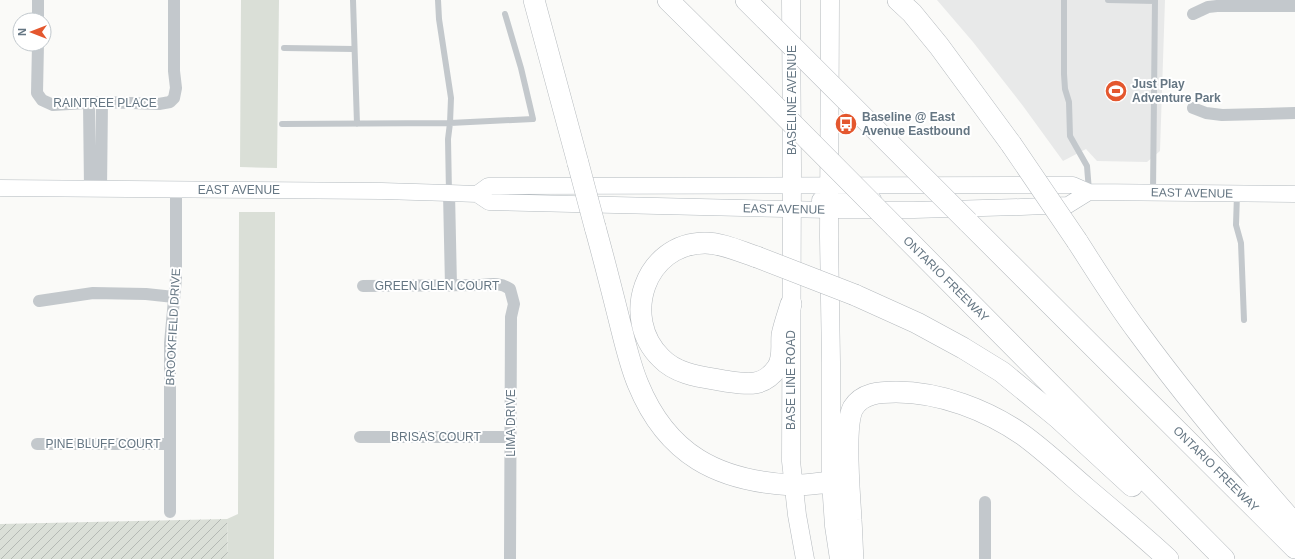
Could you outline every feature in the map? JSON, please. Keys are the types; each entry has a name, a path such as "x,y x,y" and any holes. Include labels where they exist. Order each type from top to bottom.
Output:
{"highway":[{"path":"534,0 596,227 625,343 637,384 649,408 664,430 681,447 711,468 756,482 793,485 831,482"},
{"name":"ONTARIO FREEWAY","path":"668,0 1224,559"},
{"name":"ONTARIO FREEWAY","path":"746,0 1295,548"},
{"path":"898,0 912,13 940,46 1011,144 1137,331 1180,388 1245,468 1295,524"},
{"path":"791,304 782,335 779,365 769,376 755,384 743,384 701,377 686,373 668,364 660,358 645,336 641,317 642,296 647,280 660,261 678,249 691,245 705,243 721,244 855,295 930,330 963,348 1002,372 1057,417 1144,497 1176,512"},
{"path":"853,559 849,477 849,419 853,408 860,399 887,392 912,393 952,401 989,415 1023,435 1168,559"}],"main road":[{"name":"BASELINE AVENUE","path":"791,0 792,198"},
{"path":"830,0 829,198 831,482 834,526 839,559"},
{"name":"EAST AVENUE","path":"477,194 488,186 792,198 829,198 1014,185 1073,184 1089,192 1295,194"},
{"name":"EAST AVENUE","path":"0,188 449,192 477,194 490,202 829,198 1021,208 1068,205 1089,192"},
{"name":"BASE LINE ROAD","path":"792,198 791,461 797,515 805,559"}],"street":[{"path":"38,0 38,12"},
{"name":"RAINTREE PLACE","path":"38,52 37,93 42,100 53,105 102,102 159,104 170,102 174,98 176,88 174,71 174,0"},
{"path":"1193,14 1204,9 1217,6 1295,6"},
{"path":"95,189 102,102"},
{"path":"89,103 95,189"},
{"path":"1193,108 1214,115 1295,113"},
{"name":"BROOKFIELD DRIVE","path":"170,512 170,343 176,278 176,189"},
{"path":"449,192 451,286"},
{"name":"GREEN GLEN COURT","path":"363,286 451,286 504,284 510,289"},
{"name":"LIMA DRIVE","path":"510,289 514,304 511,317 510,559"},
{"path":"39,301 93,293 146,294 174,297"},
{"name":"BRISAS COURT","path":"360,437 511,437"},
{"name":"PINE BLUFF COURT","path":"37,444 170,444"},
{"path":"984,502 985,559"}],"lane":[{"path":"353,0 357,124"},
{"path":"438,0 440,27 450,98 450,123 448,139 449,192"},
{"path":"1064,0 1064,74 1069,102 1070,136 1087,166 1089,192"},
{"path":"1108,0 1155,0 1153,193"},
{"path":"282,124 450,123 534,119 505,14"},
{"path":"284,48 354,49"},
{"path":"1237,194 1236,225 1241,243 1244,320"}],"shaded area":[{"path":"241,0 279,0 277,168 240,167"},
{"path":"937,0 1165,0 1160,151 1147,162 1097,161 1086,149 1063,161 1023,106 973,42"},
{"path":"239,212 275,212 274,559 228,559 227,519 238,514"},
{"path":"227,519 228,559 0,559 0,524"}],"place":[{"name":"Just Play Adventure Park","path":"1116,91"},
{"name":"Baseline @ East Avenue Eastbound","path":"846,124"}]}
